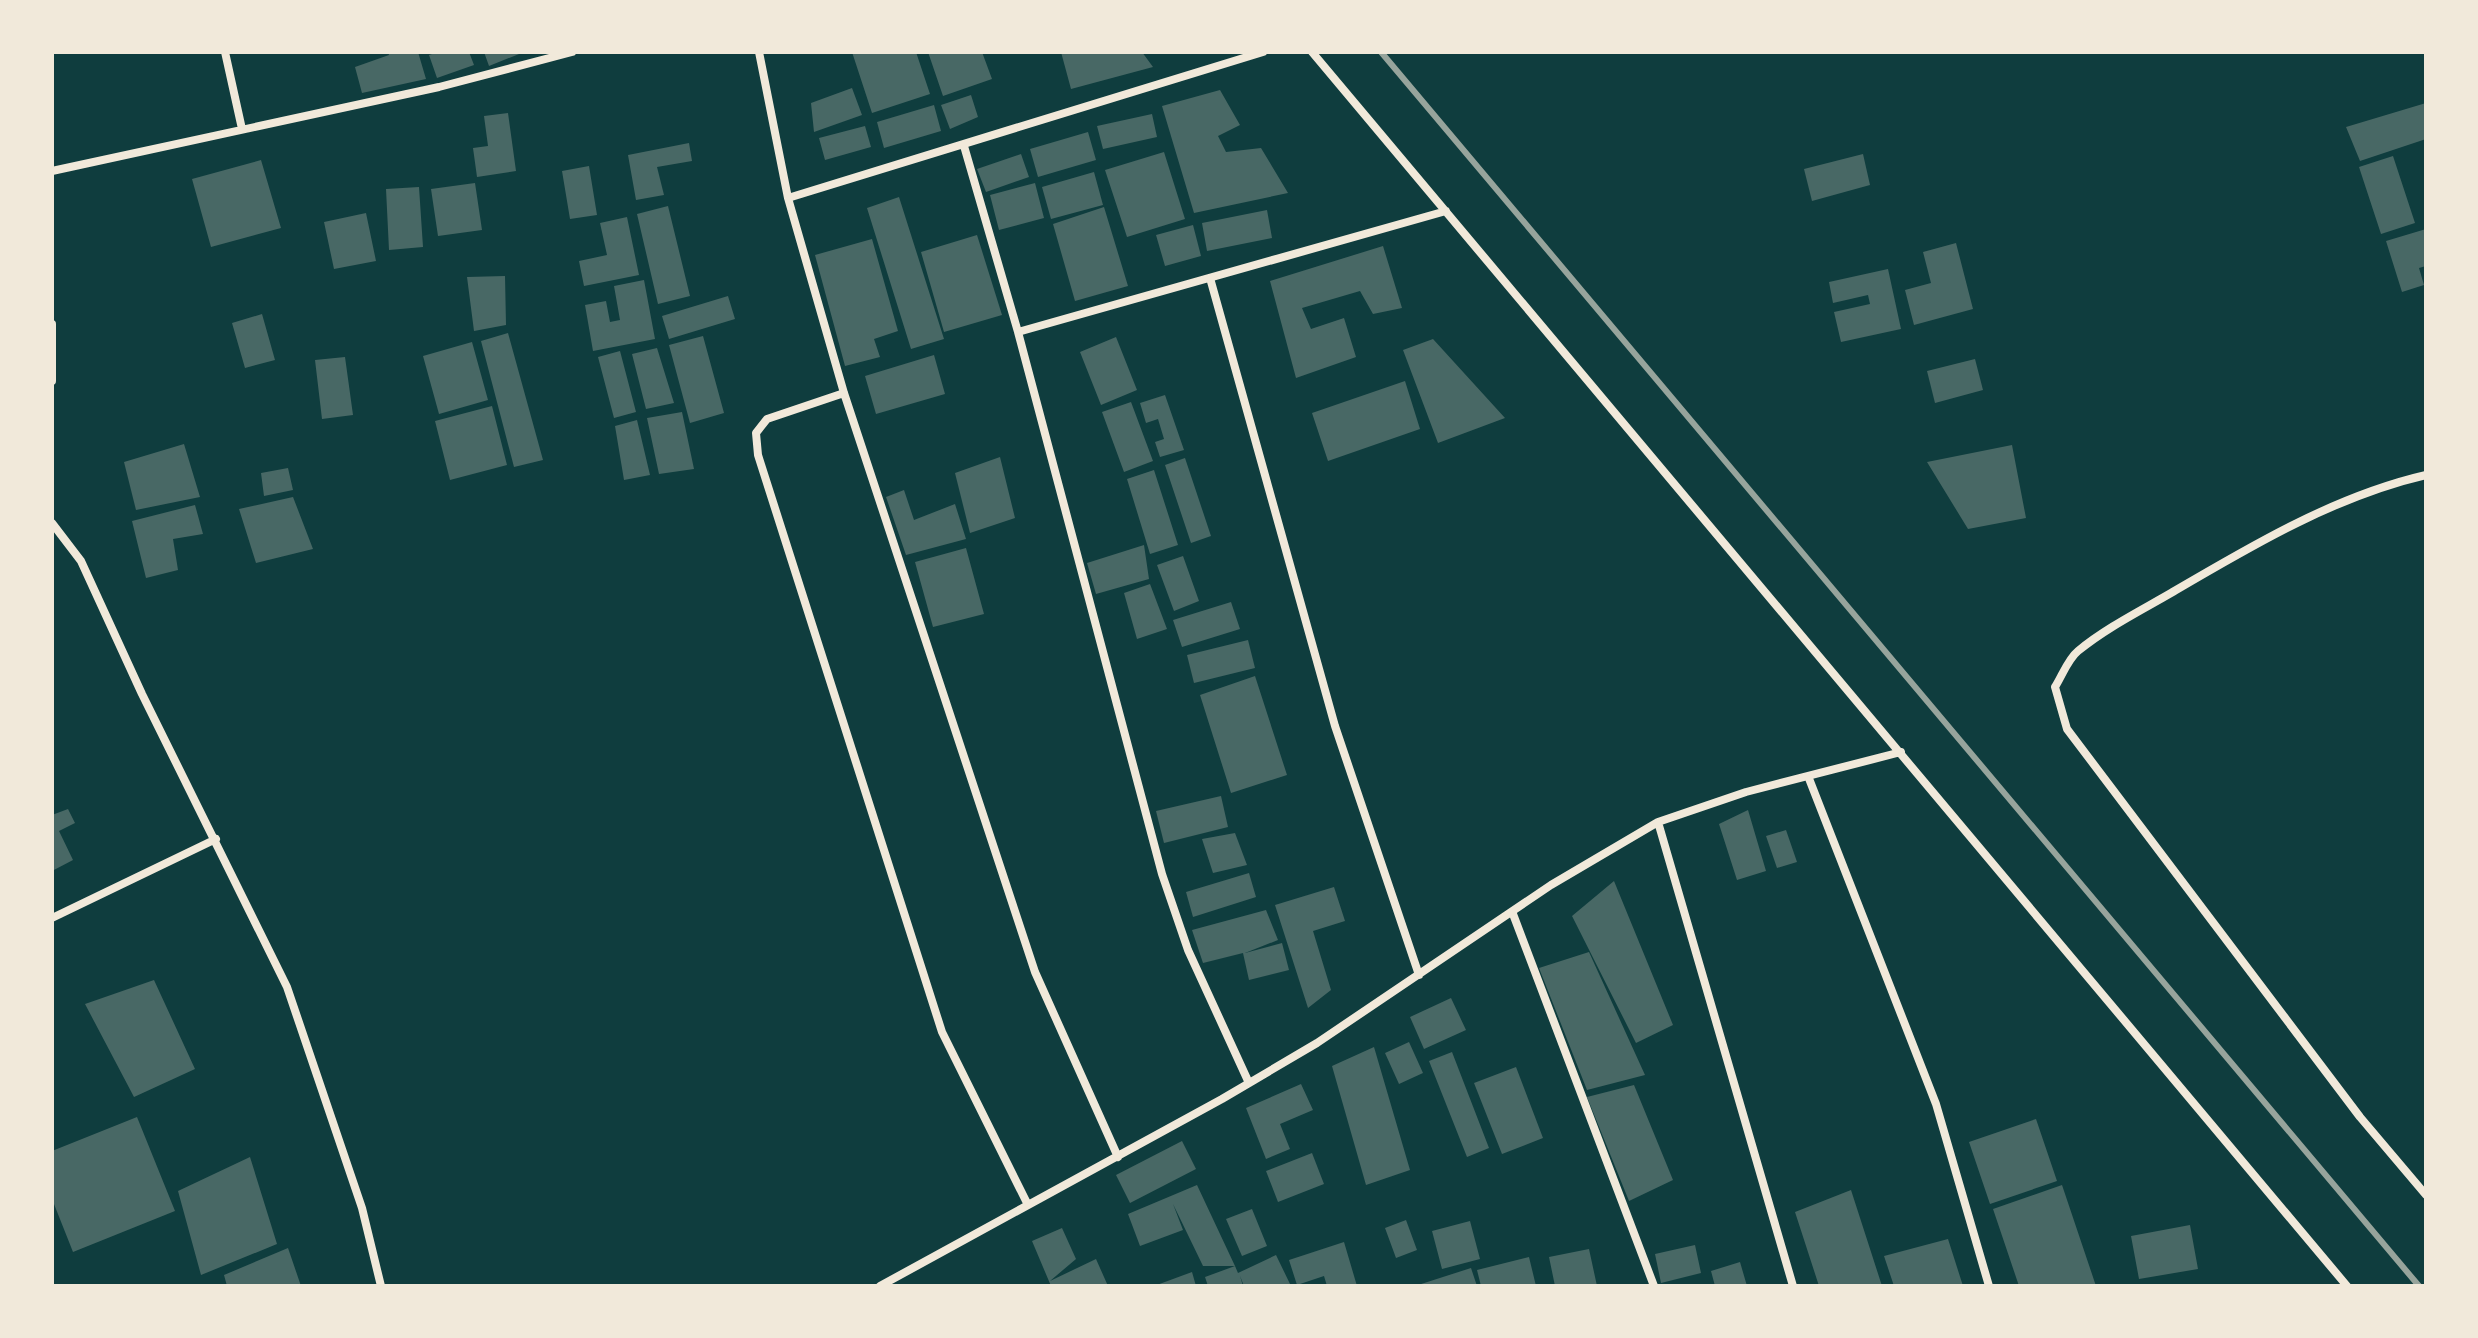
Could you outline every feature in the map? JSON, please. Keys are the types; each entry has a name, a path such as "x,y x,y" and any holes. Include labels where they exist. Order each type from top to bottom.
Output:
{"street":[{"path":"225,52 242,129"},
{"path":"52,171 439,87 572,52"},
{"path":"759,52 788,198 844,393 1035,972 1118,1157"},
{"path":"788,198 1263,52"},
{"path":"1312,52 2347,1286"},
{"path":"964,146 1018,332 1162,874 1188,950 1249,1083"},
{"path":"1018,332 1446,211"},
{"path":"1210,278 1335,726 1419,975"},
{"path":"52,324 52,381"},
{"path":"844,393 767,419 756,433 758,455 942,1032 1027,1203"},
{"path":"2426,475 2395,482 2339,504 2241,552 2107,630 2075,653 2055,687 2067,729 2360,1117 2426,1195"},
{"path":"52,523 81,561 142,694 287,987 362,1208 381,1286"},
{"path":"880,1286 1249,1083 1513,914 1551,885 1658,822 1746,792 1901,752"},
{"path":"1808,776 1936,1104 1989,1286"},
{"path":"1658,822 1793,1286"},
{"path":"52,918 216,839"},
{"path":"1513,914 1654,1286"}],"building":[{"path":"388,52 418,52 426,79 362,93 355,67 389,55"},
{"path":"469,52 474,65 437,78 429,55"},
{"path":"484,52 524,52 489,66"},
{"path":"852,52 916,52 930,94 872,113"},
{"path":"928,52 982,52 992,79 943,96"},
{"path":"1061,52 1142,52 1153,67 1071,89"},
{"path":"852,88 862,115 814,132 811,103"},
{"path":"1220,90 1240,125 1218,136 1226,152 1261,148 1288,193 1194,213 1162,106"},
{"path":"971,95 978,117 950,129 941,105"},
{"path":"2426,103 2426,139 2360,161 2346,127"},
{"path":"934,105 941,131 884,148 877,122"},
{"path":"508,113 516,171 477,177 473,148 488,146 484,116"},
{"path":"1152,114 1157,137 1103,149 1097,126"},
{"path":"865,126 871,147 825,160 819,138"},
{"path":"1088,132 1096,160 1038,177 1030,149"},
{"path":"689,143 692,161 657,167 664,195 636,200 628,155"},
{"path":"1164,152 1185,219 1127,237 1105,170"},
{"path":"1021,154 1029,177 986,192 977,169"},
{"path":"1863,154 1870,185 1812,201 1804,169"},
{"path":"2393,156 2415,223 2381,234 2359,167"},
{"path":"261,160 281,228 211,247 192,179"},
{"path":"589,166 597,215 570,219 562,171"},
{"path":"1094,172 1103,205 1051,219 1042,187"},
{"path":"475,183 482,230 438,236 431,189"},
{"path":"1035,183 1044,218 999,230 990,195"},
{"path":"419,187 423,247 389,250 386,189"},
{"path":"899,197 944,339 911,349 867,208"},
{"path":"668,206 690,296 658,304 637,214"},
{"path":"1104,207 1128,286 1075,301 1053,224"},
{"path":"1267,210 1272,238 1207,251 1202,223"},
{"path":"366,213 376,261 334,269 324,222"},
{"path":"627,217 639,275 584,286 579,261 607,255 600,223"},
{"path":"1193,225 1201,256 1165,266 1156,235"},
{"path":"2426,229 2426,266 2419,268 2424,285 2402,292 2386,241"},
{"path":"977,235 1002,315 944,332 921,252"},
{"path":"872,239 898,331 874,339 880,357 845,366 815,255"},
{"path":"1956,243 1973,309 1914,325 1905,290 1931,283 1923,252"},
{"path":"1383,246 1402,308 1373,314 1360,291 1302,308 1311,329 1344,318 1356,357 1296,378 1270,281"},
{"path":"1888,269 1901,329 1841,342 1834,312 1870,304 1868,295 1833,303 1829,282"},
{"path":"505,276 506,325 474,331 467,277"},
{"path":"644,280 655,339 593,351 585,305 606,301 610,322 620,320 614,286"},
{"path":"728,296 735,319 669,339 662,316"},
{"path":"262,314 275,360 245,368 232,323"},
{"path":"508,333 543,460 514,467 481,341"},
{"path":"703,336 724,413 690,423 669,345"},
{"path":"1116,337 1137,390 1101,405 1080,352"},
{"path":"1433,339 1505,418 1438,443 1403,350"},
{"path":"472,342 488,400 439,414 423,356"},
{"path":"657,348 674,403 646,409 632,354"},
{"path":"620,351 636,412 614,418 598,357"},
{"path":"934,355 945,394 876,414 865,376"},
{"path":"345,357 353,415 322,419 315,360"},
{"path":"1975,359 1983,390 1935,403 1927,371"},
{"path":"1405,381 1420,429 1328,461 1312,413"},
{"path":"1165,395 1184,450 1160,457 1155,442 1164,439 1158,419 1146,423 1140,403"},
{"path":"1131,402 1153,461 1124,472 1102,412"},
{"path":"492,406 507,465 450,480 435,421"},
{"path":"682,412 694,469 659,474 647,418"},
{"path":"637,420 650,475 624,480 615,426"},
{"path":"184,444 200,497 136,510 124,462"},
{"path":"2012,445 2026,518 1968,529 1927,462"},
{"path":"1000,457 1015,518 970,533 955,473"},
{"path":"1185,458 1211,536 1191,543 1165,465"},
{"path":"288,468 293,490 264,496 261,473"},
{"path":"1154,470 1178,545 1150,554 1127,479"},
{"path":"904,490 914,520 955,504 966,539 906,555 886,497"},
{"path":"293,497 313,549 256,563 239,509"},
{"path":"195,505 203,534 173,539 178,570 146,578 132,521"},
{"path":"1144,545 1149,579 1096,594 1087,563"},
{"path":"966,548 984,614 933,627 915,562"},
{"path":"1183,556 1199,601 1174,611 1157,565"},
{"path":"1150,584 1167,629 1137,639 1124,593"},
{"path":"1231,602 1240,629 1182,647 1173,620"},
{"path":"1248,640 1255,668 1194,683 1187,655"},
{"path":"1255,676 1287,775 1231,793 1200,695"},
{"path":"1221,796 1228,827 1164,843 1156,811"},
{"path":"68,809 75,823 59,831 73,860 52,871 52,815"},
{"path":"1748,810 1766,871 1737,880 1719,824"},
{"path":"1786,830 1797,862 1777,868 1766,836"},
{"path":"1235,833 1247,865 1213,873 1202,839"},
{"path":"1249,873 1256,897 1193,917 1186,892"},
{"path":"1614,881 1673,1025 1636,1043 1572,916"},
{"path":"1334,887 1345,921 1313,931 1331,990 1308,1008 1275,905"},
{"path":"1266,910 1278,940 1245,953 1282,943 1289,970 1249,980 1243,953 1203,963 1192,930"},
{"path":"1589,952 1645,1075 1587,1090 1539,968"},
{"path":"154,980 195,1069 134,1097 85,1004"},
{"path":"1451,998 1466,1030 1424,1049 1410,1017"},
{"path":"1409,1042 1423,1073 1399,1084 1385,1053"},
{"path":"1374,1047 1410,1170 1366,1185 1332,1066"},
{"path":"1452,1052 1489,1148 1467,1157 1429,1061"},
{"path":"1516,1067 1543,1138 1502,1154 1474,1083"},
{"path":"1301,1084 1313,1110 1280,1124 1290,1149 1266,1159 1246,1108"},
{"path":"1634,1085 1673,1180 1629,1201 1587,1097"},
{"path":"137,1117 175,1211 73,1252 52,1199 52,1151"},
{"path":"2036,1119 2057,1181 1990,1204 1969,1142"},
{"path":"1182,1141 1196,1169 1130,1203 1116,1175"},
{"path":"1312,1153 1324,1184 1278,1202 1266,1171"},
{"path":"250,1157 277,1244 201,1275 178,1191"},
{"path":"1197,1185 1235,1266 1203,1266 1173,1204 1183,1230 1140,1246 1128,1214"},
{"path":"2062,1185 2096,1286 2019,1286 1993,1209"},
{"path":"1851,1190 1882,1286 1819,1286 1795,1212"},
{"path":"1252,1209 1267,1246 1242,1256 1226,1219"},
{"path":"1406,1220 1417,1250 1396,1258 1385,1228"},
{"path":"1470,1221 1480,1259 1442,1269 1432,1231"},
{"path":"2190,1225 2198,1269 2139,1279 2131,1236"},
{"path":"1062,1228 1076,1259 1050,1281 1096,1259 1108,1286 1051,1286 1032,1241"},
{"path":"1948,1239 1963,1286 1894,1286 1884,1256"},
{"path":"1344,1242 1357,1286 1327,1286 1324,1276 1297,1285 1289,1260"},
{"path":"1695,1245 1701,1273 1661,1283 1655,1254"},
{"path":"288,1248 301,1286 227,1286 224,1275"},
{"path":"1589,1249 1597,1286 1555,1286 1549,1257"},
{"path":"1276,1255 1291,1286 1244,1286 1240,1276 1243,1286 1208,1286 1205,1277 1235,1266 1238,1273"},
{"path":"1529,1257 1536,1286 1481,1286 1477,1270"},
{"path":"1740,1262 1747,1286 1715,1286 1711,1271"},
{"path":"1471,1268 1477,1286 1418,1285"},
{"path":"1192,1272 1196,1286 1154,1286"}],"railway":[{"path":"1381,52 2419,1286"}]}
